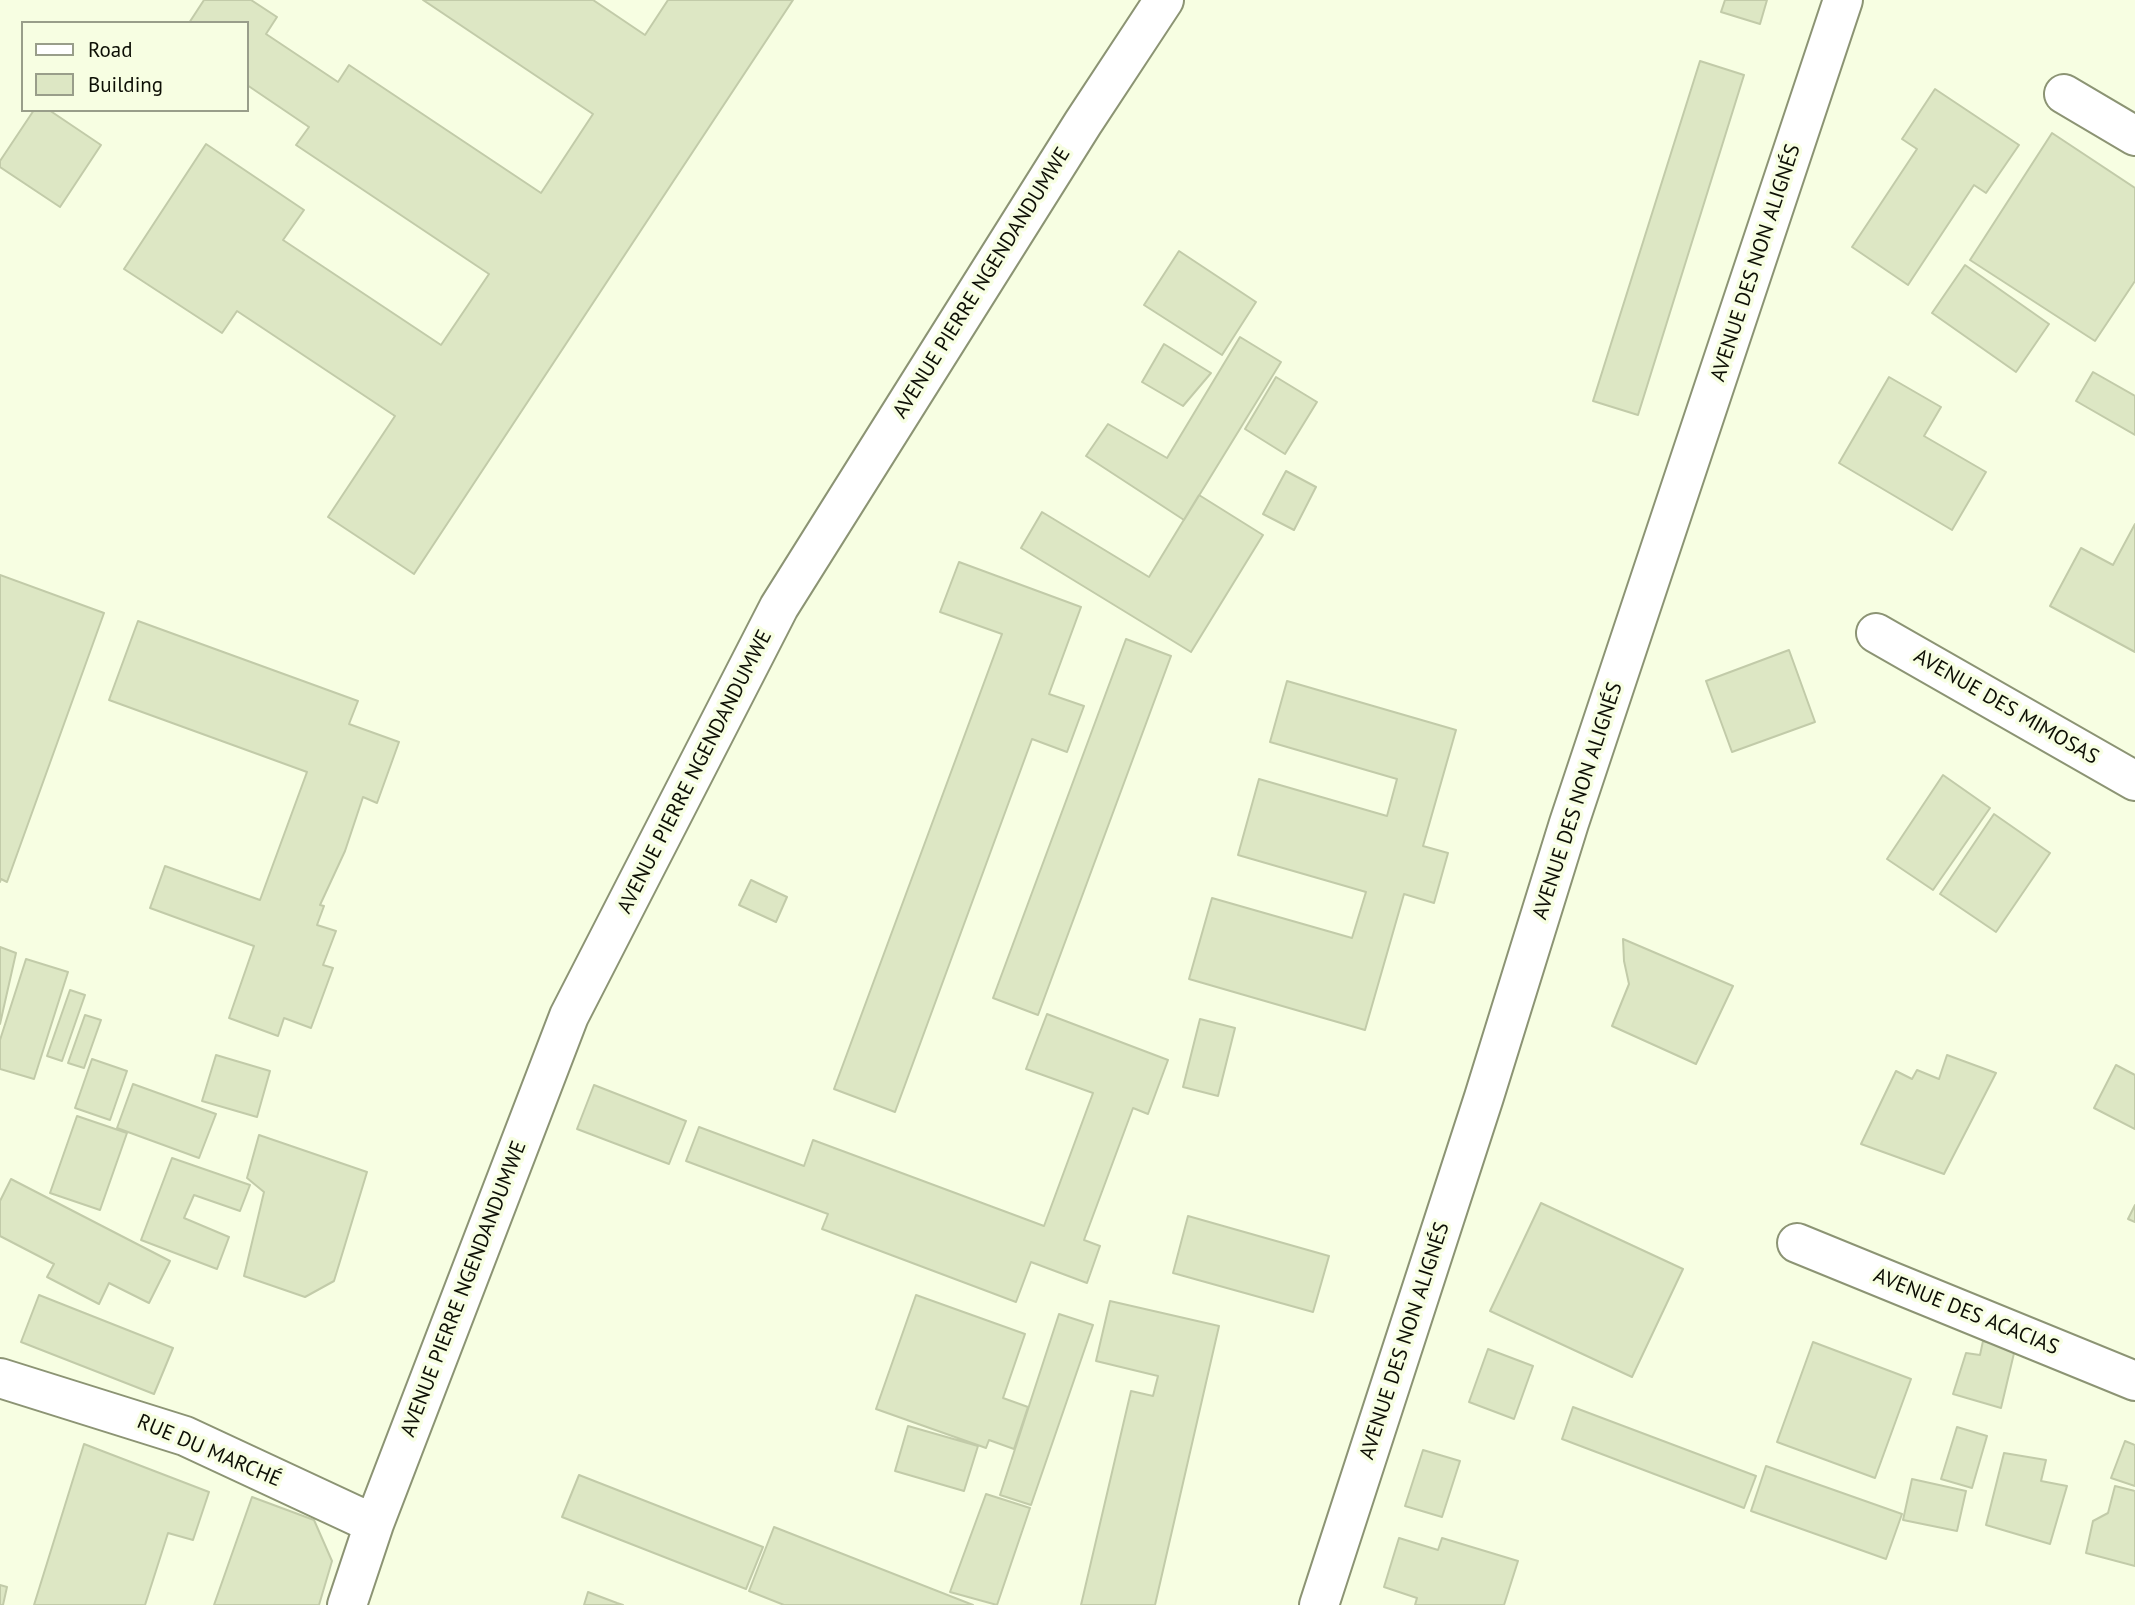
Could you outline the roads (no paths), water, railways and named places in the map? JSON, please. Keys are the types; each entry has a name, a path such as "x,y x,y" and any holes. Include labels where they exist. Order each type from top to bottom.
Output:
{"street":[{"name":"AVENUE PIERRE NGENDANDUMWE","path":"347,1605 374,1524 569,1016 779,607 1083,123 1164,0"},
{"name":"AVENUE DES NON ALIGNÉS","path":"1319,1605 1485,1097 1569,823 1843,0"},
{"path":"2064,94 2135,136"},
{"name":"AVENUE DES MIMOSAS","path":"1876,633 2135,781"},
{"name":"AVENUE DES ACACIAS","path":"1797,1243 2135,1381"},
{"name":"RUE DU MARCHÉ","path":"0,1378 185,1436 374,1524"}]}
